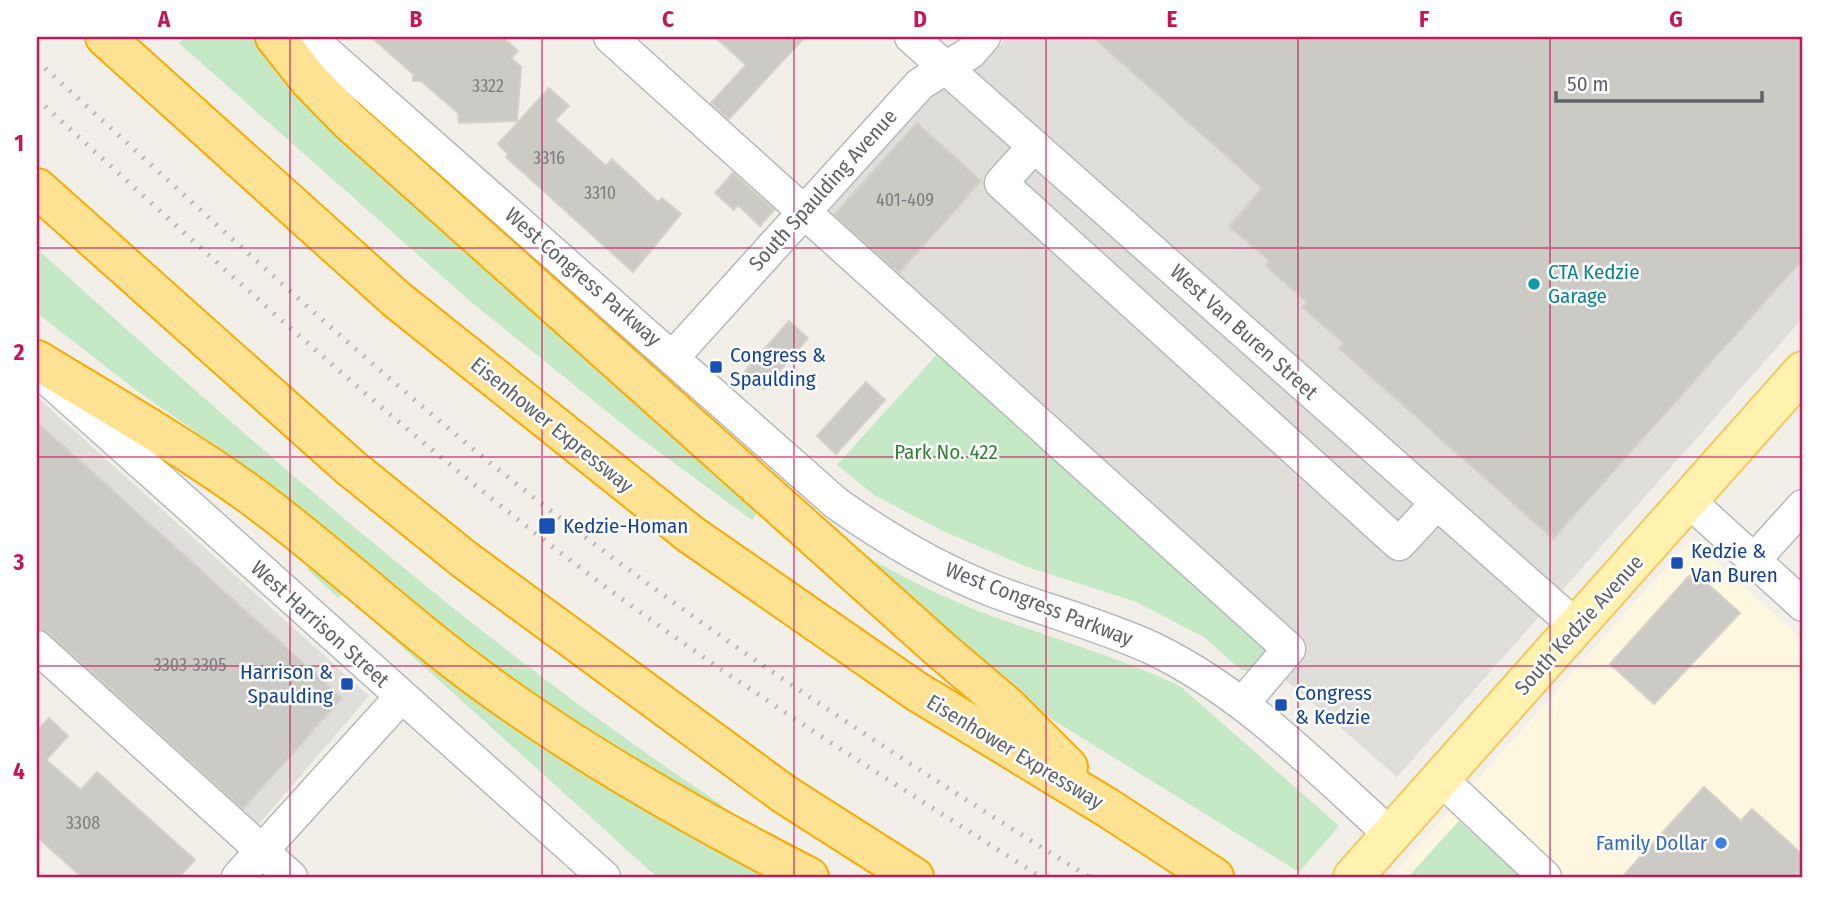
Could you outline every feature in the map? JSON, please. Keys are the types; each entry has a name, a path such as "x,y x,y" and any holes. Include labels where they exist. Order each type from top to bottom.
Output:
{"highway":[{"name":"Eisenhower Expressway","path":"105,37 396,299 690,534 916,691 1108,808 1214,877"},
{"path":"275,37 310,80 349,121 1008,707 1108,808"},
{"path":"37,188 351,468 465,560 784,794 914,877"},
{"path":"37,360 150,428 252,496 456,662 522,710 660,796 810,877"}],"main road":[{"name":"South Kedzie Avenue","path":"1353,877 1803,371"}],"street":[{"name":"West Congress Parkway","path":"309,37 836,502 874,530 923,559 992,590 1155,650 1243,703 1392,836"},
{"path":"610,37 1289,649 1243,703"},
{"name":"West Van Buren Street","path":"911,37 1577,627"},
{"name":"South Spaulding Avenue","path":"673,356 920,84 970,53 984,37"},
{"path":"1034,146 1000,183 1399,544 1437,503"},
{"name":"West Harrison Street","path":"37,369 604,877"},
{"path":"1689,501 1803,606"},
{"path":"1754,561 1803,506"},
{"path":"37,646 291,877"},
{"path":"238,877 401,697"},
{"path":"1441,780 1545,877"}],"shaded area":[{"path":"1008,37 1803,37 1803,318 1397,777 1281,676 1289,649 813,220 930,88 987,60"},
{"path":"37,397 369,696 247,838 37,647"},
{"path":"1691,539 1803,640 1803,877 1521,877 1459,821 1408,877 1391,877"}],"green space":[{"path":"185,37 253,37 759,509 752,520 636,435 470,301 179,43"},
{"path":"37,249 369,540 542,677 722,805 716,813 500,674 216,446 136,390 37,313"},
{"name":"Park No. 422","path":"941,350 1264,643 1270,656 1250,672 1240,669 1204,637 1134,601 1030,568 943,531 874,495 837,465"},
{"path":"861,553 911,581 962,604 1112,658 1180,686 1339,826 1299,872 1037,710"},
{"path":"312,565 784,877 657,877 350,600 343,594 338,598 307,569"},
{"path":"1459,821 1521,877 1408,877"}],"building":[{"path":"371,37 503,37 518,51 511,58 521,67 517,121 459,123 458,113 421,81 413,81 413,74"},
{"path":"715,37 805,37 729,119 711,103 746,65"},
{"name":"CTA Kedzie Garage","path":"1093,37 1803,37 1803,259 1553,539 1339,348 1344,344 1302,307 1307,302 1266,266 1269,261 1229,226 1262,188"},
{"path":"549,88 569,106 555,120 606,166 612,159 658,202 662,198 681,214 633,272 506,157 508,154 498,144"},
{"path":"917,123 981,181 899,273 834,215"},
{"path":"733,173 774,210 760,226 738,205 734,210 715,193"},
{"path":"789,321 808,338 764,389 745,371"},
{"path":"866,382 885,400 836,454 817,436"},
{"path":"37,422 342,698 243,809 49,633 37,629"},
{"path":"1689,576 1699,576 1740,613 1654,704 1610,664"},
{"path":"49,718 68,736 46,760 81,790 97,772 195,860 179,877 82,877 37,837 37,731"},
{"name":"Family Dollar","path":"1704,787 1741,821 1752,809 1803,855 1803,877 1622,877"}],"railway":[{"path":"37,61 369,361 556,515 780,677 1089,877"},
{"path":"37,99 234,278 435,453 504,509 630,605 745,686 1041,877"}],"place":[{"name":"CTA Kedzie Garage","path":"1534,284"},
{"name":"Congress & Spaulding","path":"716,367"},
{"name":"Kedzie-Homan","path":"547,526"},
{"name":"Kedzie & Van Buren","path":"1677,563"},
{"name":"Harrison & Spaulding","path":"347,684"},
{"name":"Congress & Kedzie","path":"1281,705"},
{"name":"Family Dollar","path":"1721,843"}]}
